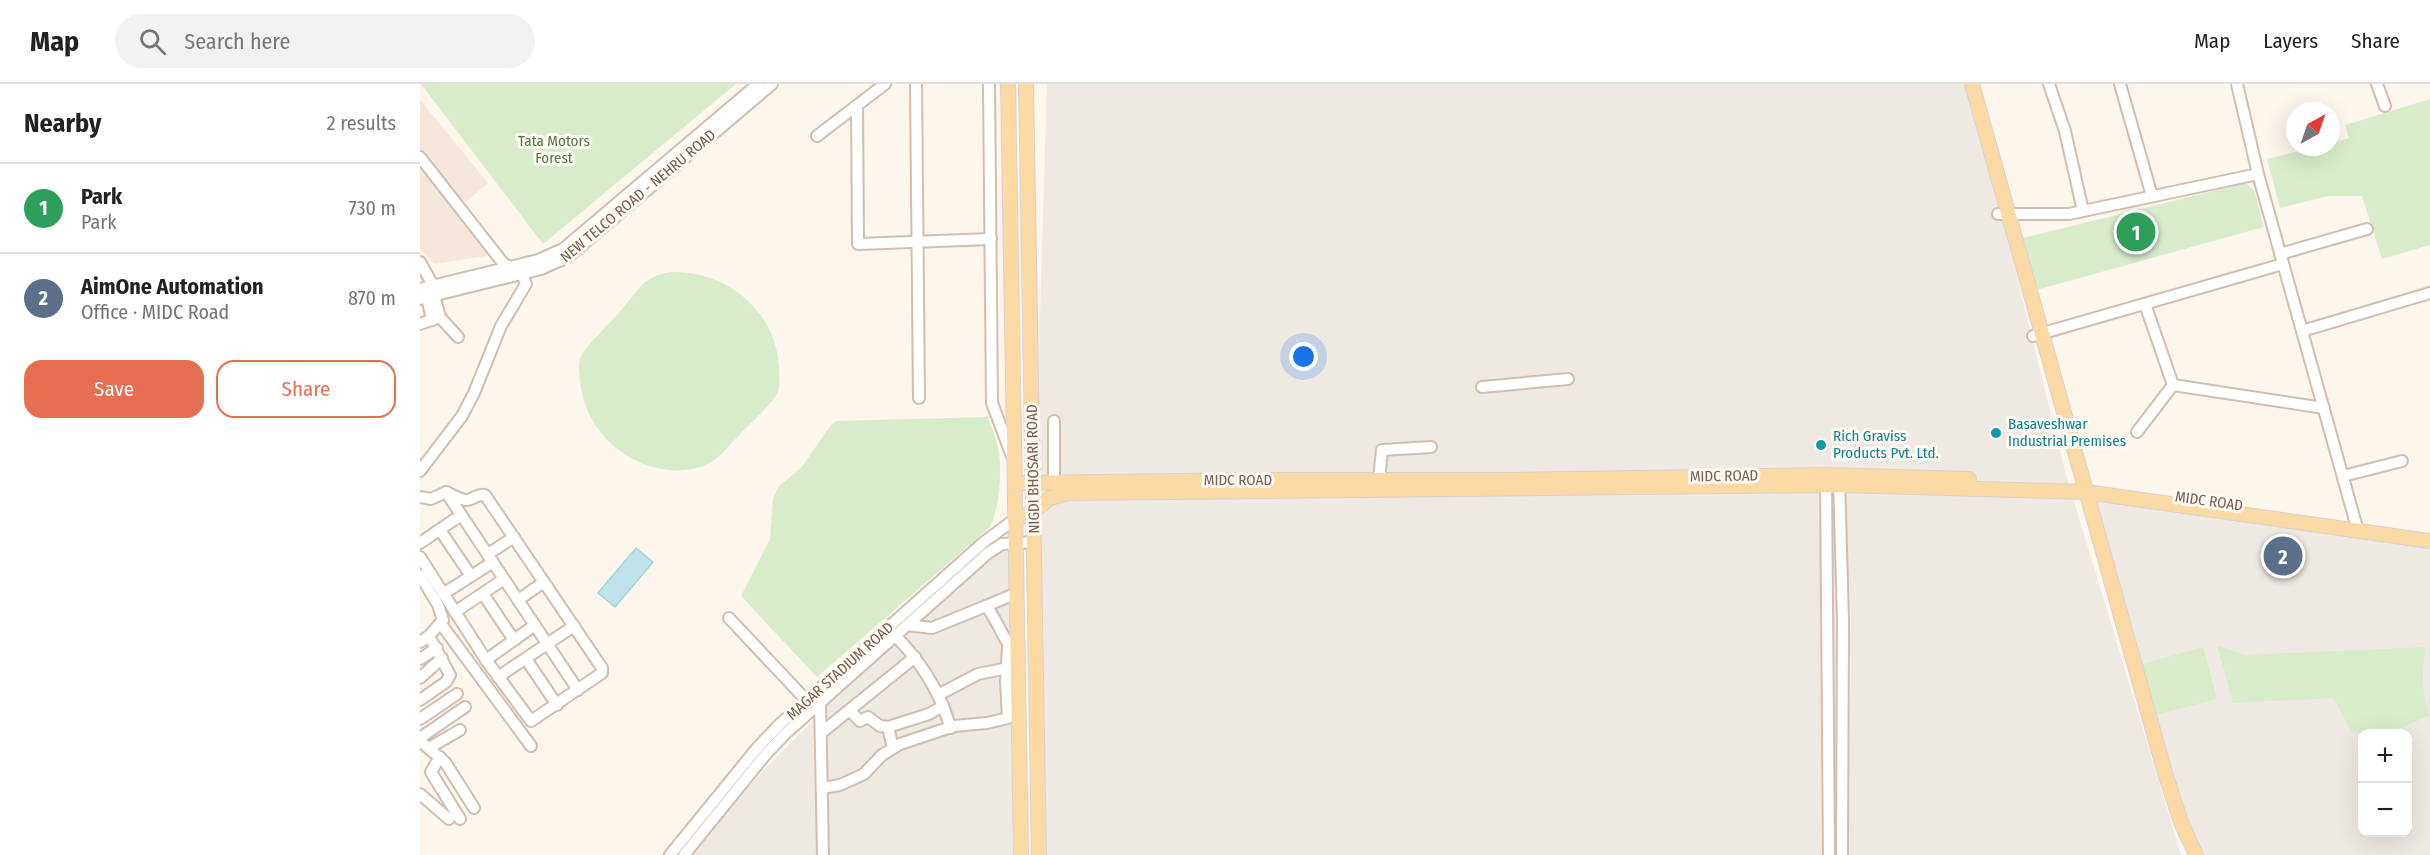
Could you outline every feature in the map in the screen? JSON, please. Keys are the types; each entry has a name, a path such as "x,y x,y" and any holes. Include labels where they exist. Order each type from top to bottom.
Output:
{"main road":[{"name":"NIGDI BHOSARI ROAD","path":"1008,84 1017,593 1013,649 1021,855"},
{"name":"NIGDI BHOSARI ROAD","path":"1026,84 1039,855"},
{"path":"1962,84 2003,214 2080,487 2165,773 2181,822 2196,855"},
{"path":"1972,84 2003,214"},
{"name":"MIDC ROAD","path":"1015,483 1379,480 1446,485 1833,480 2026,485 2080,487 2357,526 2430,533"},
{"name":"MAGAR STADIUM ROAD","path":"1015,519 1033,512 1050,498 1070,494 1446,485"},
{"path":"2080,487 2156,776 2172,825 2186,855"},
{"name":"MIDC ROAD","path":"2357,526 2430,541"}],"street":[{"name":"NEW TELCO ROAD - NEHRU ROAD","path":"518,271 563,249 758,84"},
{"name":"NEW TELCO ROAD - NEHRU ROAD","path":"429,293 556,264 568,257 772,84"},
{"path":"817,136 885,84"},
{"path":"916,84 918,398"},
{"path":"989,84 992,403 1014,462"},
{"path":"2049,84 2065,130 2084,211"},
{"path":"2120,84 2152,196"},
{"path":"2237,84 2258,174 2357,526"},
{"path":"2377,84 2385,106"},
{"path":"857,106 858,244 991,238"},
{"path":"420,157 503,263 518,271 525,280 525,287 501,326 474,393 456,425 420,471"},
{"path":"2003,214 2069,214 2258,174"},
{"path":"2037,335 2145,304 2367,229"},
{"path":"420,262 436,318 458,337"},
{"path":"2302,331 2430,293"},
{"path":"2145,304 2173,385"},
{"path":"420,324 436,318"},
{"path":"1482,387 1568,379"},
{"path":"2173,385 2324,408"},
{"path":"2137,432 2173,385"},
{"path":"1053,421 1054,482"},
{"path":"1379,480 1382,450 1431,447"},
{"path":"2343,476 2402,461"},
{"path":"1830,855 1833,480"},
{"path":"1833,480 1843,620 1842,855"},
{"path":"420,497 431,499 446,492 467,500 483,493 603,671 531,721 486,660 420,557"},
{"path":"446,492 578,690"},
{"path":"420,543 461,515"},
{"name":"MAGAR STADIUM ROAD","path":"684,855 770,749 984,542 1015,519"},
{"path":"440,530 471,576"},
{"path":"443,594 471,576 514,537"},
{"name":"MAGAR STADIUM ROAD","path":"670,855 767,737 819,689 891,632 907,625 988,553 1002,544 1034,542"},
{"path":"420,575 441,612 443,620 425,639 439,653 450,672 448,679 420,700"},
{"path":"455,612 504,579"},
{"path":"518,600 544,582"},
{"path":"907,625 932,628 1017,593"},
{"path":"483,594 514,640"},
{"path":"822,788 840,785 864,774 882,755 900,744 951,728 1008,718 1006,681 1013,649 998,621 986,606"},
{"path":"729,618 807,700"},
{"path":"441,624 531,746"},
{"path":"486,660 535,625"},
{"path":"498,677 574,626"},
{"path":"891,632 915,657 928,675 951,728"},
{"path":"420,659 439,653"},
{"path":"420,678 439,653"},
{"path":"820,733 915,657"},
{"path":"526,659 557,705"},
{"path":"938,695 978,674 1008,668"},
{"path":"819,689 823,855"},
{"path":"420,719 457,694"},
{"path":"850,711 860,721 868,717 880,726 888,728 929,714 943,706"},
{"path":"423,742 465,707"},
{"path":"888,728 893,748"},
{"path":"423,742 460,730"},
{"path":"423,742 445,762 474,808"},
{"path":"420,794 455,819 431,772 440,758"}],"shaded area":[{"path":"1047,84 1965,84 2004,225 2066,475 2181,855 1041,855 1034,515"},
{"path":"420,100 488,183 462,205 420,152"},
{"path":"420,167 492,255 434,264 420,249"},
{"path":"2093,497 2430,547 2430,855 2200,855 2191,838"},
{"path":"1012,541 1018,855 688,855 743,792 846,686"}],"green space":[{"name":"Tata Motors Forest","path":"421,84 736,84 543,244"},
{"path":"2430,99 2430,245 2382,259 2362,196 2328,196 2280,208 2267,159 2286,154 2340,156 2340,140 2349,138 2345,125"},
{"path":"2246,183 2255,192 2264,227 2036,290 2023,238"},
{"path":"671,272 690,273 709,278 741,295 765,322 773,339 779,371 777,394 765,409 711,463 685,470 667,470 649,466 632,459 604,437 586,406 579,372 581,356 639,289 654,276"},
{"path":"988,417 997,444 1000,466 998,500 990,527 817,677 741,596 770,539 773,498 779,486 801,468 836,421"},
{"path":"2217,645 2245,655 2426,647 2423,682 2430,715 2399,729 2358,729 2358,733 2352,733 2334,698 2233,703"},
{"path":"2203,647 2217,699 2156,715 2142,664"}],"water":[{"path":"636,548 653,562 615,607 598,593"}],"place":[{"name":"Park","path":"2136,232"},
{"name":"Basaveshwar Industrial Premises","path":"1996,433"},
{"name":"Rich Graviss Products Pvt. Ltd.","path":"1821,445"},
{"name":"AimOne Automation","path":"2283,556"}]}
